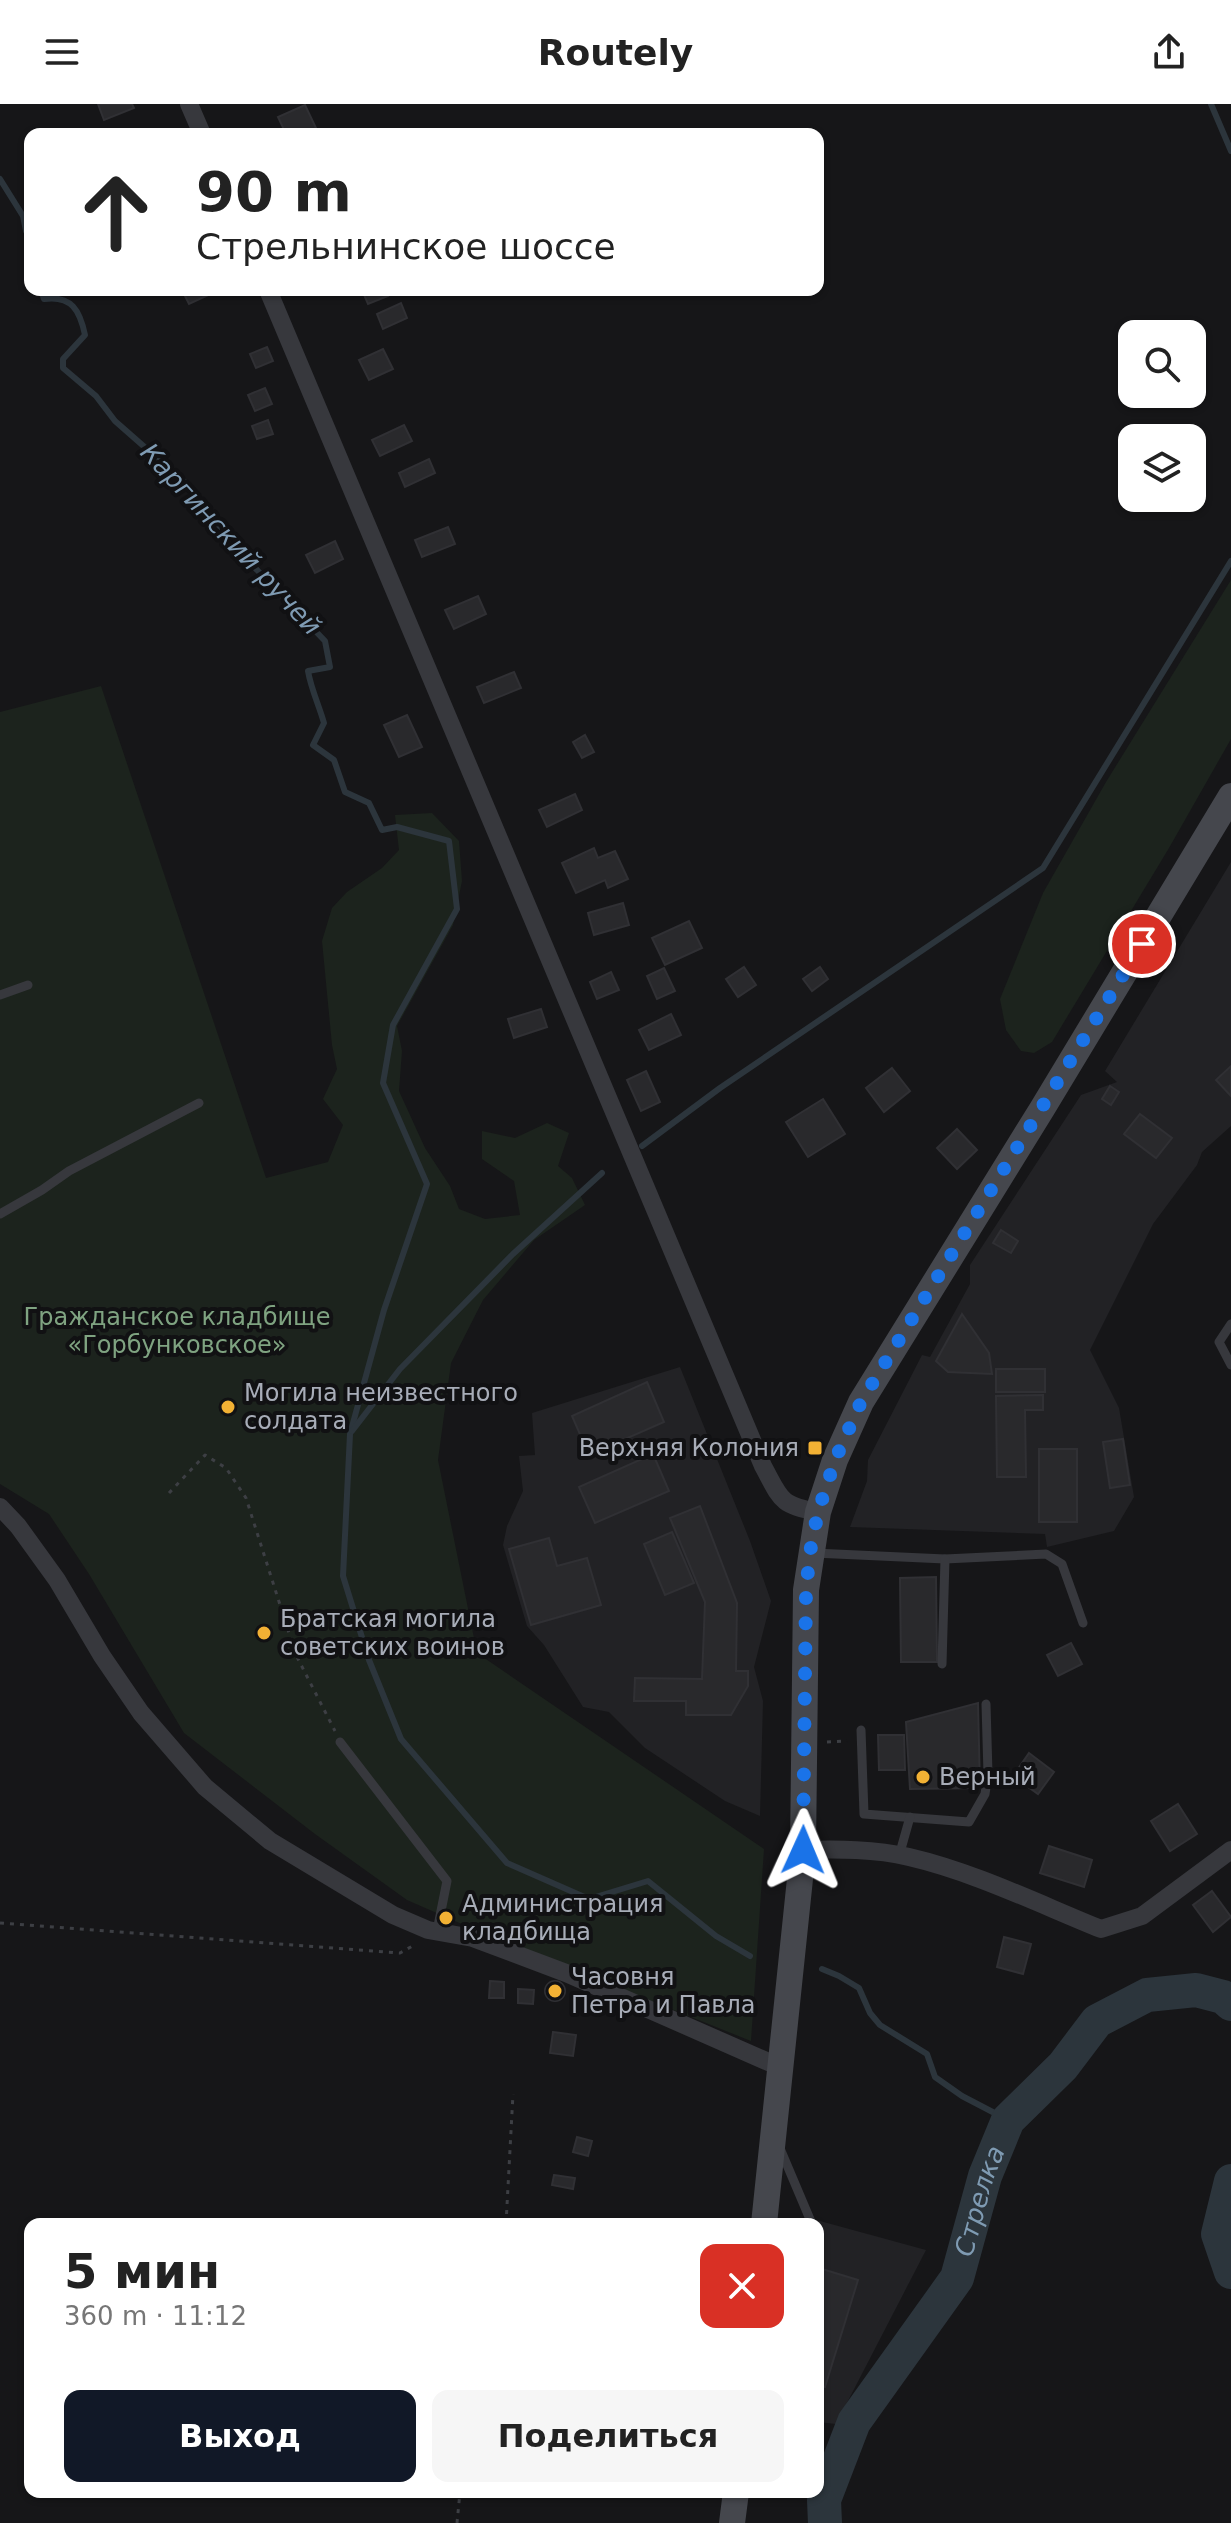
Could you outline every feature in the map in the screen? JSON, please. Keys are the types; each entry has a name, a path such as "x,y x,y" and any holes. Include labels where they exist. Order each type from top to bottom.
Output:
{"main road":[{"path":"765,2218 803,1850 806,1590 818,1512 835,1460 861,1402 1231,796"},
{"path":"732,2523 735,2498"}],"street":[{"path":"189,104 199,128"},
{"path":"271,296 763,1466 782,1501 794,1508 818,1512"},
{"path":"0,1507 18,1526 57,1580 102,1656 141,1713 205,1787 270,1841 393,1915 437,1931 473,1938 566,1973 782,2068"},
{"path":"803,1850 837,1849 899,1856 979,1880 1101,1929 1142,1916 1231,1850"}],"lane":[{"path":"0,995 28,985"},
{"path":"0,1214 69,1171 199,1103"},
{"path":"1231,1324 1219,1342 1231,1365"},
{"path":"810,1552 945,1559 1046,1554 1062,1564 1083,1623"},
{"path":"942,1664 945,1559"},
{"path":"862,1735 864,1814 969,1822 985,1794 988,1774 986,1704"},
{"path":"340,1742 447,1881 437,1931"},
{"path":"899,1856 910,1817"},
{"path":"774,2134 809,2218"}],"path":[{"path":"169,1493 205,1455 226,1468 246,1498 296,1655 340,1742"},
{"path":"826,1742 862,1735"},
{"path":"0,1923 400,1953 437,1931"},
{"path":"506,2218 513,2094"},
{"path":"457,2523 459,2498"}],"shaded area":[{"path":"1231,862 1231,1126 1202,1152 1197,1165 1153,1224 1090,1350 1119,1408 1134,1497 1114,1531 1047,1547 1045,1534 850,1527 867,1481 868,1460 922,1355 930,1357 970,1284 970,1265 1081,1095 1117,1082 1105,1071"},
{"path":"680,1367 771,1601 754,1667 763,1701 760,1816 725,1801 645,1748 609,1712 583,1707 544,1645 527,1626 503,1545 507,1526 523,1491 519,1456 535,1455 532,1413"},
{"path":"824,2222 926,2250 836,2424 824,2423"}],"green space":[{"path":"1231,580 1231,739 1052,1042 1034,1053 1021,1051 1006,1030 1000,999 1043,893 1106,782"},
{"name":"Гражданское кладбище «Горбунковское»","path":"101,686 266,1178 328,1162 343,1125 323,1099 337,1069 322,941 332,908 347,892 382,868 399,850 395,815 432,813 459,841 462,881 453,925 397,1026 402,1051 399,1091 425,1148 450,1186 459,1209 485,1219 520,1215 514,1181 482,1159 482,1131 515,1138 547,1123 569,1133 558,1166 572,1178 585,1205 534,1240 483,1300 451,1363 438,1460 477,1653 764,1849 751,2041 407,1900 315,1834 184,1733 89,1574 49,1514 0,1484 0,712"}],"building":[{"path":"98,104 132,104 134,108 104,120"},
{"path":"305,105 316,128 283,128 278,117"},
{"path":"185,296 206,296 189,304"},
{"path":"365,296 388,296 368,304"},
{"path":"401,303 407,318 383,329 377,314"},
{"path":"267,347 273,361 256,368 250,354"},
{"path":"383,349 393,369 369,380 359,360"},
{"path":"265,388 272,404 255,411 248,395"},
{"path":"268,420 273,434 257,439 252,426"},
{"path":"404,425 412,441 380,456 372,440"},
{"path":"429,459 435,473 405,487 399,473"},
{"path":"448,527 455,544 422,557 415,540"},
{"path":"335,541 343,559 315,573 306,555"},
{"path":"478,596 486,614 454,629 445,610"},
{"path":"514,672 521,688 484,703 477,687"},
{"path":"407,715 422,747 399,757 384,725"},
{"path":"585,735 594,752 582,758 573,742"},
{"path":"575,794 582,810 547,827 539,810"},
{"path":"594,848 598,858 615,851 628,879 608,888 605,880 576,893 562,863"},
{"path":"623,903 629,925 594,935 588,913"},
{"path":"689,921 702,948 665,965 652,938"},
{"path":"744,967 756,985 738,997 726,979"},
{"path":"820,967 828,979 812,991 803,979"},
{"path":"664,968 675,991 657,999 647,976"},
{"path":"611,972 619,990 597,999 590,982"},
{"path":"541,1009 547,1027 514,1038 508,1019"},
{"path":"671,1014 681,1035 649,1050 639,1030"},
{"path":"1231,1066 1231,1096 1216,1080"},
{"path":"892,1068 910,1091 884,1112 866,1088"},
{"path":"646,1071 660,1102 641,1111 627,1080"},
{"path":"1110,1086 1119,1092 1111,1105 1102,1099"},
{"path":"823,1099 845,1134 808,1157 786,1122"},
{"path":"1140,1114 1172,1138 1156,1158 1124,1134"},
{"path":"957,1129 977,1150 957,1169 937,1148"},
{"path":"1001,1230 1018,1241 1011,1253 993,1243"},
{"path":"962,1314 989,1353 992,1374 948,1372 936,1361"},
{"path":"996,1369 1045,1369 1045,1392 996,1392"},
{"path":"647,1382 664,1422 589,1455 572,1416"},
{"path":"1043,1395 1043,1410 1025,1410 1026,1477 997,1477 996,1396"},
{"path":"1123,1439 1130,1485 1110,1488 1103,1442"},
{"path":"1039,1449 1077,1449 1077,1522 1039,1522"},
{"path":"653,1454 669,1491 595,1523 579,1487"},
{"path":"700,1506 737,1603 736,1671 748,1671 748,1686 731,1715 686,1715 686,1701 634,1701 635,1678 702,1679 705,1602 670,1518"},
{"path":"672,1532 694,1583 665,1595 644,1544"},
{"path":"549,1538 557,1566 587,1558 601,1605 531,1625 509,1549"},
{"path":"936,1577 937,1662 901,1662 900,1578"},
{"path":"1071,1643 1082,1664 1058,1676 1047,1655"},
{"path":"978,1703 980,1788 910,1789 906,1722"},
{"path":"878,1735 904,1735 905,1770 879,1770"},
{"path":"1029,1753 1054,1772 1038,1794 1013,1776"},
{"path":"1178,1804 1197,1834 1170,1851 1151,1821"},
{"path":"1049,1846 1092,1860 1084,1887 1040,1873"},
{"path":"1212,1891 1231,1917 1213,1932 1193,1905"},
{"path":"1004,1937 1031,1944 1023,1974 997,1967"},
{"path":"490,1981 504,1982 504,1998 489,1998"},
{"name":"Часовня Петра и Павла","path":"555,1981 562,1984 565,1991 562,1998 555,2001 548,1998 545,1991 548,1984"},
{"path":"518,1989 534,1990 533,2004 518,2003"},
{"path":"553,2032 576,2035 573,2056 550,2053"},
{"path":"577,2137 592,2141 588,2156 573,2152"},
{"path":"554,2175 575,2178 573,2189 552,2185"},
{"path":"824,2270 858,2280 824,2387"}],"waterway":[{"path":"1211,104 1231,151"},
{"name":"Каргинский ручей","path":"0,179 24,221"},
{"name":"Каргинский ручей","path":"43,296 44,299 68,302 83,326 85,335 63,359 63,368 96,396 115,421 189,486 237,549 325,641 330,667 308,671 324,723 313,745 334,760 345,792 369,803 382,830 397,827 449,841 457,909 393,1025 383,1083 427,1184 384,1310 350,1434 343,1576 369,1660 401,1739 507,1863 589,1899 648,1881 716,1936 750,1956"},
{"path":"642,1146 720,1088 1043,868 1231,561"},
{"path":"352,1431 400,1369 513,1254 602,1173"},
{"name":"Каргинский ручей","path":"822,1969 859,1988 870,2013 880,2025 927,2054 935,2077 962,2096 1008,2120"},
{"name":"Стрелка","path":"825,2523 824,2500 854,2422 957,2278 985,2176 1008,2120 1063,2066 1097,2021 1147,1995 1196,1990 1223,1997 1231,2004"},
{"name":"Стрелка","path":"1231,2181 1218,2234 1231,2272"}],"place":[{"name":"Могила неизвестного солдата","path":"228,1407"},
{"name":"Верхняя Колония","path":"815,1448"},
{"name":"Братская могила советских воинов","path":"264,1633"},
{"name":"Верный","path":"923,1777"},
{"name":"Администрация кладбища","path":"446,1918"},
{"name":"Часовня Петра и Павла","path":"555,1991"}],"route":[{"path":"803,1850 806,1590 818,1512 835,1460 861,1402 1142,944"}]}
